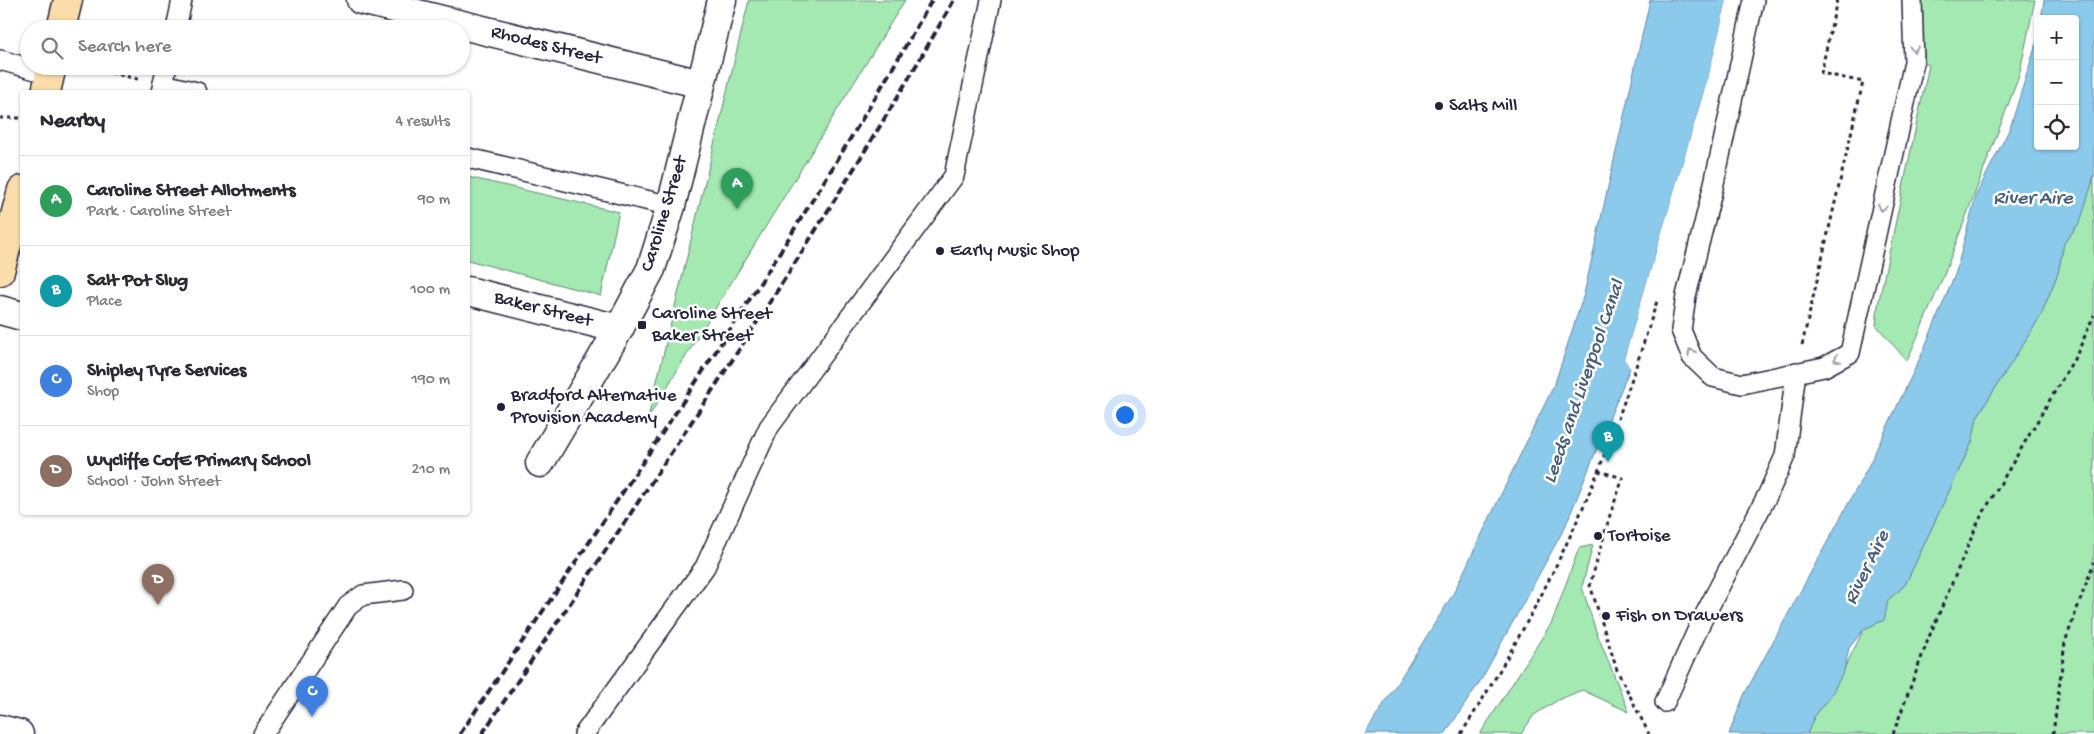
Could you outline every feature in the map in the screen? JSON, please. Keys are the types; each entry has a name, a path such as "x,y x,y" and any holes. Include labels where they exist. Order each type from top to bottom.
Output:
{"main road":[{"path":"63,20 68,0"},
{"path":"0,271 20,197"}],"street":[{"name":"Rhodes Street","path":"361,0 442,20"},
{"name":"Caroline Street","path":"540,463 619,329 651,269 671,206 722,0"},
{"name":"Rhodes Street","path":"470,27 701,84"},
{"name":"Baker Street","path":"470,292 619,329"},
{"path":"0,310 20,315"},
{"path":"0,729 20,734"}],"lane":[{"path":"178,20 182,0"},
{"path":"584,734 705,567 769,427 954,176 991,0"},
{"path":"1754,0 1713,188 1686,296 1681,330 1692,357 1712,377 1742,384 1824,367 1850,352 1914,62 1912,0"},
{"path":"0,60 20,67"},
{"path":"164,81 191,90"},
{"path":"470,158 671,206"},
{"path":"1665,702 1701,622 1768,494 1785,456 1796,372"},
{"path":"264,734 348,606 363,595 402,590"}],"path":[{"path":"1796,372 1863,82 1821,73 1837,0"},
{"path":"130,75 164,81"},
{"path":"0,118 20,118"},
{"path":"1893,734 1929,637 1979,520 2077,354 2094,315"},
{"path":"1461,734 1499,673 1549,581 1598,471 1644,342"},
{"path":"1598,471 1623,478 1610,515 1590,585 1617,670 1649,734"},
{"path":"2053,734 2065,642 2094,562"}],"green space":[{"path":"749,0 905,0 648,418"},
{"path":"1918,0 2035,0 2019,76 1944,275 1907,361 1876,325 1878,305 1929,65 1917,59"},
{"path":"2094,175 2094,734 1807,734 1814,717 1831,695 1864,629 1884,620 1888,600 1905,585 1972,442 1977,417 2040,317 2058,273 2064,243 2080,222"},
{"path":"470,177 619,212 601,296 470,261"},
{"path":"1593,545 1582,587 1596,631 1629,712 1582,690 1558,700 1534,715 1521,734 1480,734 1552,622 1579,548"}],"water":[{"name":"Leeds and Liverpool Canal","path":"1650,0 1727,0 1708,78 1624,359 1630,368 1565,527 1481,680 1445,734 1365,734 1452,596 1555,383 1584,294"},
{"name":"River Aire","path":"2044,0 2094,0 2094,175 2080,222 2064,243 2058,273 2040,317 1977,417 1972,442 1905,585 1888,600 1884,620 1864,629 1849,648 1844,671 1831,695 1814,717 1807,734 1729,734 1744,695 1866,471 1921,356 1956,272 1976,195 2010,128 2034,51 2034,150 2079,150 2079,15 2042,15"}],"pier":[{"path":"1727,0 1729,0 1710,78 1627,358 1631,365 1630,368 1624,359 1708,78"}],"railway":[{"path":"460,734 703,372 820,188 932,0"},
{"path":"482,734 725,372 842,188 954,0"}],"place":[{"name":"Salts Mill","path":"1439,106"},
{"name":"Caroline Street Allotments","path":"737,209"},
{"name":"Early Music Shop","path":"940,251"},
{"name":"Caroline Street Baker Street","path":"642,325"},
{"name":"Bradford Alternative Provision Academy","path":"501,407"},
{"name":"Salt Pot Slug","path":"1608,462"},
{"name":"Tortoise","path":"1598,536"},
{"name":"Wycliffe CofE Primary School","path":"158,605"},
{"name":"Fish on Drawers","path":"1606,616"},
{"name":"Shipley Tyre Services","path":"312,717"}]}
